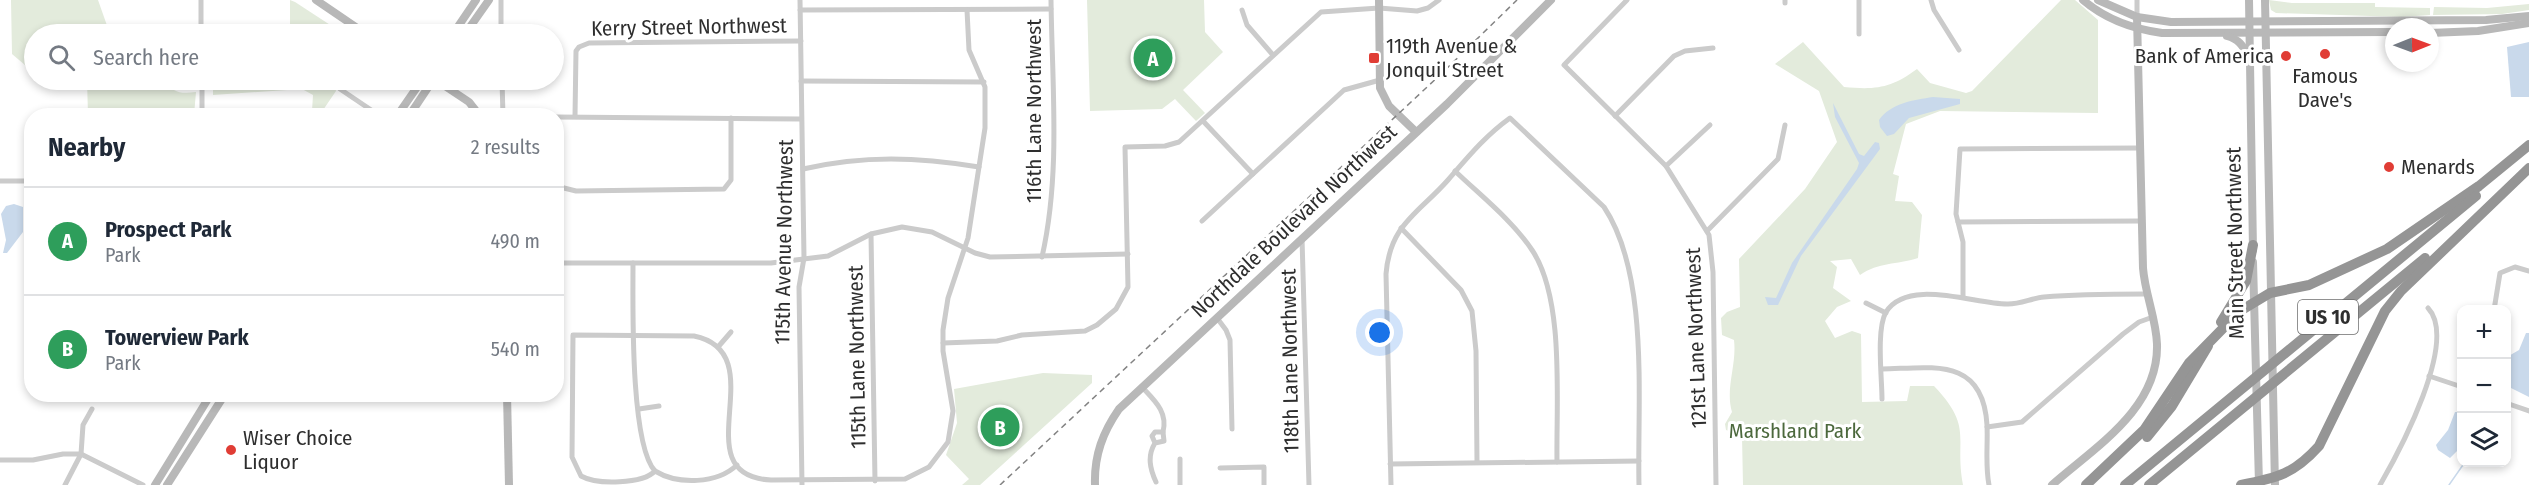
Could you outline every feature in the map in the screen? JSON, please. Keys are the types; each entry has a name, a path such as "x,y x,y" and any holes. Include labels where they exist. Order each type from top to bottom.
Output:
{"highway":[{"path":"2086,485 2144,430 2189,363 2231,318 2254,301 2270,293 2309,285 2387,249 2479,186 2529,146"},
{"name":"US 10","path":"2125,485 2491,183 2529,146"},
{"name":"US 10","path":"2149,485 2481,213 2529,168"},
{"path":"2241,485 2275,482 2298,466 2319,446 2371,336 2400,291 2481,213"},
{"path":"2097,485 2148,436 2184,388 2246,281 2253,245"}],"street":[{"path":"201,0 201,24"},
{"path":"316,0 351,24"},
{"path":"460,24 476,0"},
{"path":"472,24 489,0"},
{"path":"501,0 501,24"},
{"name":"115th Avenue Northwest","path":"800,0 804,258 799,287 802,483"},
{"name":"116th Lane Northwest","path":"1042,257 1050,222 1053,184 1051,0"},
{"path":"943,343 992,342 1022,335 1076,333 1097,325 1122,302 1128,287 1125,147 1173,145 1203,121 1321,12 1379,4 1417,11 1428,8 1439,0"},
{"name":"Northdale Boulevard Northwest","path":"1095,485 1098,450 1106,428 1119,409 1416,132 1551,0"},
{"name":"121st Lane Northwest","path":"1627,0 1564,65 1666,166 1707,231 1711,242 1716,485"},
{"path":"1859,0 1859,34"},
{"path":"1931,0 1934,10 1959,50"},
{"path":"2083,0 2115,20 2138,29 2162,33 2385,32"},
{"path":"2097,0 2137,17 2171,22 2249,19 2385,26"},
{"path":"2052,485 2134,412 2149,387 2157,362 2153,317 2145,294 2141,221 2137,0"},
{"name":"Main Street Northwest","path":"2249,0 2254,344 2259,483"},
{"name":"Main Street Northwest","path":"2265,0 2275,482"},
{"path":"1379,4 1380,80 1390,100 1412,124 1416,132"},
{"name":"Kerry Street Northwest","path":"800,10 1051,9"},
{"path":"655,471 639,481 592,480 584,478 576,469 572,457 573,335 694,336 705,339 718,347 731,367 728,441 738,465 758,479 802,483 899,480 915,476 930,467 944,450 950,438 954,416 943,343 948,298 966,248 986,128 984,82 969,50 967,10"},
{"path":"1242,10 1247,25 1273,55"},
{"path":"2439,26 2461,20 2529,16"},
{"path":"2439,25 2457,24 2461,20"},
{"path":"2439,28 2478,31 2529,23"},
{"path":"2217,33 2235,38 2244,47 2250,63"},
{"name":"Kerry Street Northwest","path":"575,116 574,74 576,51 579,47 589,44 801,41"},
{"path":"1615,116 1674,56 1685,51 1713,48"},
{"path":"1202,222 1344,90 1380,80"},
{"path":"801,81 984,82"},
{"path":"202,90 202,108"},
{"path":"342,90 369,108"},
{"path":"402,108 415,90"},
{"path":"415,108 428,90"},
{"path":"450,90 469,102 474,108"},
{"path":"502,90 503,108"},
{"path":"564,117 801,119"},
{"path":"564,188 576,191 713,191 727,187 731,180 731,118"},
{"path":"1391,485 1386,274 1390,250 1401,228 1455,171 1463,159 1510,118 1604,207 1614,222 1630,273 1635,306 1639,485"},
{"path":"1203,121 1253,174"},
{"path":"1666,166 1710,125"},
{"path":"1707,231 1778,159 1785,125"},
{"path":"1963,296 1963,242 1958,222 1960,149 2140,148"},
{"path":"803,169 837,162 901,157 979,167"},
{"path":"1455,171 1512,225 1532,249 1544,270 1549,285 1555,325 1557,462"},
{"path":"0,181 24,181"},
{"path":"1958,222 2141,221"},
{"path":"564,263 758,264 828,256 872,234 897,227 917,228 990,257 1128,254"},
{"path":"1401,228 1461,290 1472,311 1476,339 1477,462"},
{"name":"115th Lane Northwest","path":"872,234 875,481"},
{"name":"118th Lane Northwest","path":"1302,237 1309,485"},
{"path":"633,263 633,335 639,409 647,461 655,471 674,480 708,481 727,474 738,465"},
{"path":"2495,305 2502,270 2519,267 2529,271"},
{"path":"1882,399 1882,328 1886,313 1901,300 1917,296 1963,296 2007,304 2044,297 2145,294"},
{"path":"1866,303 1886,313"},
{"path":"2380,485 2414,418 2429,376 2437,345 2435,317 2428,308"},
{"path":"1987,427 2022,422 2123,334 2139,322 2153,317"},
{"path":"1217,318 1230,340 1232,429"},
{"path":"718,347 731,332"},
{"path":"1882,369 1944,368 1962,372 1977,392 1987,427 1989,485"},
{"path":"2429,376 2457,385"},
{"path":"1142,387 1162,410 1165,418 1164,441 1155,443 1151,450 1150,464 1156,482"},
{"path":"155,485 206,402"},
{"path":"167,485 220,402"},
{"path":"507,402 508,485"},
{"path":"2511,405 2529,411"},
{"path":"639,409 659,406"},
{"path":"65,485 81,454 83,425 92,409"},
{"path":"0,460 33,460 63,454 81,454 143,485"},
{"path":"1180,459 1180,485"},
{"path":"1390,464 1639,461"},
{"path":"1220,468 1264,468 1264,485"}],"green space":[{"path":"11,0 98,0 106,24 24,24 24,64 12,54"},
{"path":"290,0 329,24 290,24"},
{"path":"1087,0 1204,0 1205,32 1223,52 1183,90 1205,113 1196,121 1175,99 1162,109 1090,111"},
{"name":"Marshland Park","path":"2061,0 2075,0 2098,20 2098,113 1940,111 1906,124 1893,174 1899,176 1895,201 1912,202 1922,215 1918,258 1881,266 1860,275 1851,259 1830,261 1837,267 1833,288 1851,301 1837,307 1825,321 1835,338 1852,331 1861,334 1862,402 1907,401 1910,386 1934,386 1954,412 1958,423 1963,485 1743,485 1742,436 1726,430 1725,424 1732,412 1730,385 1734,340 1722,335 1721,318 1727,312 1740,307 1739,259 1805,189 1837,142 1819,91 1775,64 1803,42 1844,87 1875,88 1891,84 1917,69 1930,83 1966,93 1972,91"},
{"path":"2269,0 2292,3 2375,3 2375,7 2430,8 2430,15 2401,17 2276,13 2271,10"},
{"path":"2529,4 2529,10 2502,14 2433,15 2434,7 2487,8"},
{"path":"87,90 196,92 195,108 88,108"},
{"path":"213,90 287,90 213,95"},
{"path":"304,90 336,91 324,108 312,108 313,95"},
{"path":"1043,373 1092,375 1092,383 980,485 962,485 969,479 946,455 957,423 954,389"}],"water":[{"path":"2529,42 2529,97 2511,97 2507,47"},
{"path":"1933,97 1960,99 1960,104 1909,118 1894,134 1887,136 1880,127 1879,120 1896,106"},
{"path":"1833,103 1859,154 1864,156 1875,142 1879,143 1880,149 1801,256 1778,305 1768,305 1765,297 1776,298 1792,263 1859,163 1835,117"},
{"path":"14,204 23,207 23,232 7,253 3,253 6,240 1,214 6,206"},
{"path":"2526,333 2529,333 2529,397 2511,388 2511,355 2519,350"},
{"path":"2457,412 2457,451 2450,458 2438,450 2436,445 2448,430"}],"waterway":[{"path":"2449,485 2462,467"}],"railway":[{"path":"1000,485 1440,75 1517,0"}],"place":[{"name":"Famous Dave's","path":"2325,54"},
{"name":"Bank of America","path":"2286,56"},
{"name":"Prospect Park","path":"1153,58"},
{"name":"119th Avenue & Jonquil Street","path":"1374,58"},
{"name":"Menards","path":"2389,167"},
{"name":"Towerview Park","path":"1000,427"},
{"name":"Wiser Choice Liquor","path":"231,450"}]}
